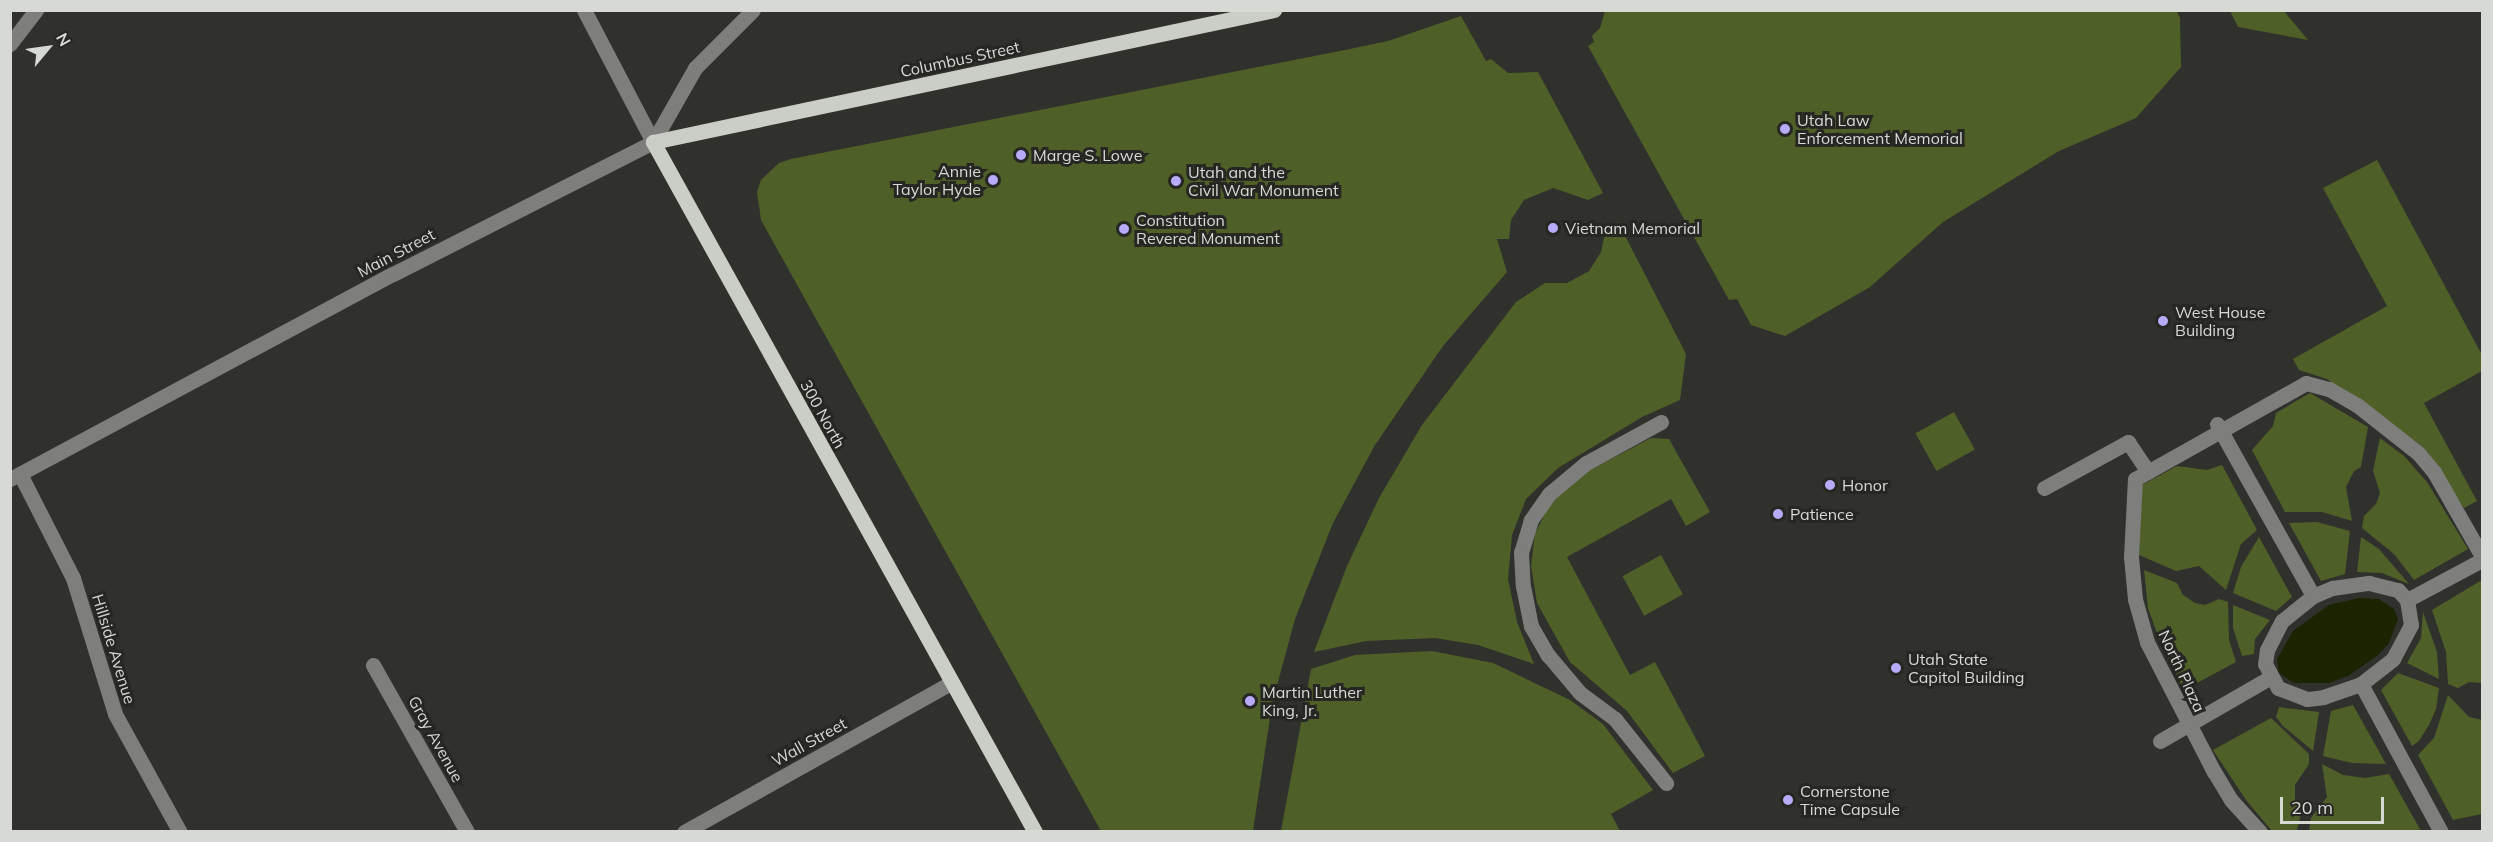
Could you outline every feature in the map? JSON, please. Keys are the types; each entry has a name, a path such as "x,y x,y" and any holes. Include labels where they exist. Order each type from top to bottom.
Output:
{"main road":[{"name":"Columbus Street","path":"652,142 1274,10"},
{"name":"300 North","path":"652,142 1035,831"}],"street":[{"path":"10,44 36,10"},
{"name":"300 North","path":"584,10 652,142"},
{"path":"652,142 695,68 753,10"},
{"name":"Main Street","path":"15,476 404,268 652,142"},
{"name":"North Plaza","path":"2260,831 2231,800 2188,725 2147,642 2136,599 2130,512 2135,479 2219,427 2306,383 2330,389 2357,405 2418,453 2434,472 2482,558 2407,600"},
{"path":"1661,422 1586,463 1549,494 1531,520 1521,552 1522,586 1531,626 1548,655 1580,693 1615,719 1666,783"},
{"path":"2219,427 2313,596"},
{"path":"2044,488 2128,442 2148,472"},
{"name":"Hillside Avenue","path":"15,476 73,578 115,714 180,831"},
{"path":"2368,583 2398,590 2407,600 2411,625 2404,644 2393,659 2361,684 2307,699 2289,695 2270,678 2265,664 2274,633 2296,607 2313,596 2332,588 2368,583"},
{"name":"Gray Avenue","path":"373,665 467,831"},
{"name":"North Plaza","path":"2160,741 2270,678"},
{"name":"Wall Street","path":"684,831 951,683"},
{"path":"2361,684 2441,831"}],"shaded area":[{"path":"2176,10 2180,18 2181,67 2136,118 2059,151 1943,222 1870,287 1785,336 1751,325 1737,299 1729,300 1588,46 1594,42 1592,36 1600,28 1605,11"},
{"path":"2230,11 2284,11 2308,40 2238,27"},
{"path":"1461,16 1486,61 1491,59 1508,73 1538,72 1603,193 1588,200 1553,188 1524,200 1511,220 1509,239 1497,239 1507,272 1443,346 1375,445 1333,523 1295,619 1272,704 1253,831 1101,831 761,220 757,192 761,180 779,163 791,159 1388,41"},
{"path":"2377,160 2482,355 2482,371 2424,403 2477,501 2464,508 2420,445 2327,379 2299,370 2293,359 2387,306 2323,188"},
{"path":"1618,222 1686,354 1680,400 1642,417 1558,468 1526,499 1512,535 1508,579 1517,622 1534,664 1478,645 1435,638 1366,641 1314,652 1347,566 1379,498 1422,425 1516,302 1545,283 1567,283 1589,271 1601,252 1604,238"},
{"path":"2310,393 2368,427 2361,467 2354,471 2346,487 2352,521 2322,512 2285,512 2252,450 2273,426 2276,413"},
{"path":"1954,412 1975,450 1936,471 1916,433"},
{"path":"1651,438 1669,439 1710,512 1686,526 1671,499 1567,557 1630,675 1655,662 1705,756 1673,773 1627,711 1570,662 1537,603 1531,566 1535,534 1549,505 1577,477"},
{"path":"2380,438 2404,456 2427,482 2468,549 2414,580 2394,554 2362,528 2364,516 2376,504 2380,493 2373,471"},
{"path":"2222,465 2257,530 2241,544 2226,590 2199,566 2176,571 2139,555 2142,485 2177,466 2207,470"},
{"path":"2317,522 2350,531 2345,574 2321,581 2289,523"},
{"path":"2259,537 2292,597 2276,611 2233,593 2241,567"},
{"path":"2361,537 2379,549 2409,584 2382,573 2357,572"},
{"path":"1661,555 1683,594 1644,616 1623,576"},
{"path":"2144,570 2177,583 2183,595 2195,603 2205,605 2219,599 2228,602 2229,640 2236,662 2184,690 2161,644 2148,608"},
{"path":"2482,580 2482,683 2469,682 2458,688 2448,684 2446,652 2432,610"},
{"path":"2359,598 2379,599 2394,609 2398,619 2389,643 2378,655 2348,676 2329,683 2294,683 2279,673 2277,659 2293,631 2329,605"},
{"path":"2233,605 2270,620 2255,639 2254,654 2242,656 2233,628"},
{"path":"2423,612 2437,652 2439,679 2407,663 2421,638"},
{"path":"1432,651 1493,663 1570,700 1603,724 1653,790 1611,814 1620,831 1281,831 1311,669 1355,655"},
{"path":"2398,673 2439,688 2436,709 2429,725 2419,741 2412,746 2381,690"},
{"path":"2448,695 2469,717 2482,720 2482,814 2453,820 2418,755 2434,738"},
{"path":"2353,705 2386,764 2352,763 2323,756 2331,711"},
{"path":"2279,707 2319,712 2313,751 2283,726 2276,717"},
{"path":"2271,718 2309,754 2309,764 2295,785 2295,799 2301,813 2297,831 2272,831 2246,800 2213,750"},
{"path":"2322,764 2343,775 2365,778 2389,774 2421,831 2309,831 2311,818 2327,797"}],"place":[{"name":"Utah Law Enforcement Memorial","path":"1785,129"},
{"name":"Marge S. Lowe","path":"1021,155"},
{"name":"Annie Taylor Hyde","path":"993,180"},
{"name":"Utah and the Civil War Monument","path":"1176,181"},
{"name":"Vietnam Memorial","path":"1553,228"},
{"name":"Constitution Revered Monument","path":"1124,229"},
{"name":"West House Building","path":"2163,321"},
{"name":"Honor","path":"1830,485"},
{"name":"Patience","path":"1778,514"},
{"name":"Utah State Capitol Building","path":"1896,668"},
{"name":"Martin Luther King, Jr.","path":"1250,701"},
{"name":"Cornerstone Time Capsule","path":"1788,800"}]}
